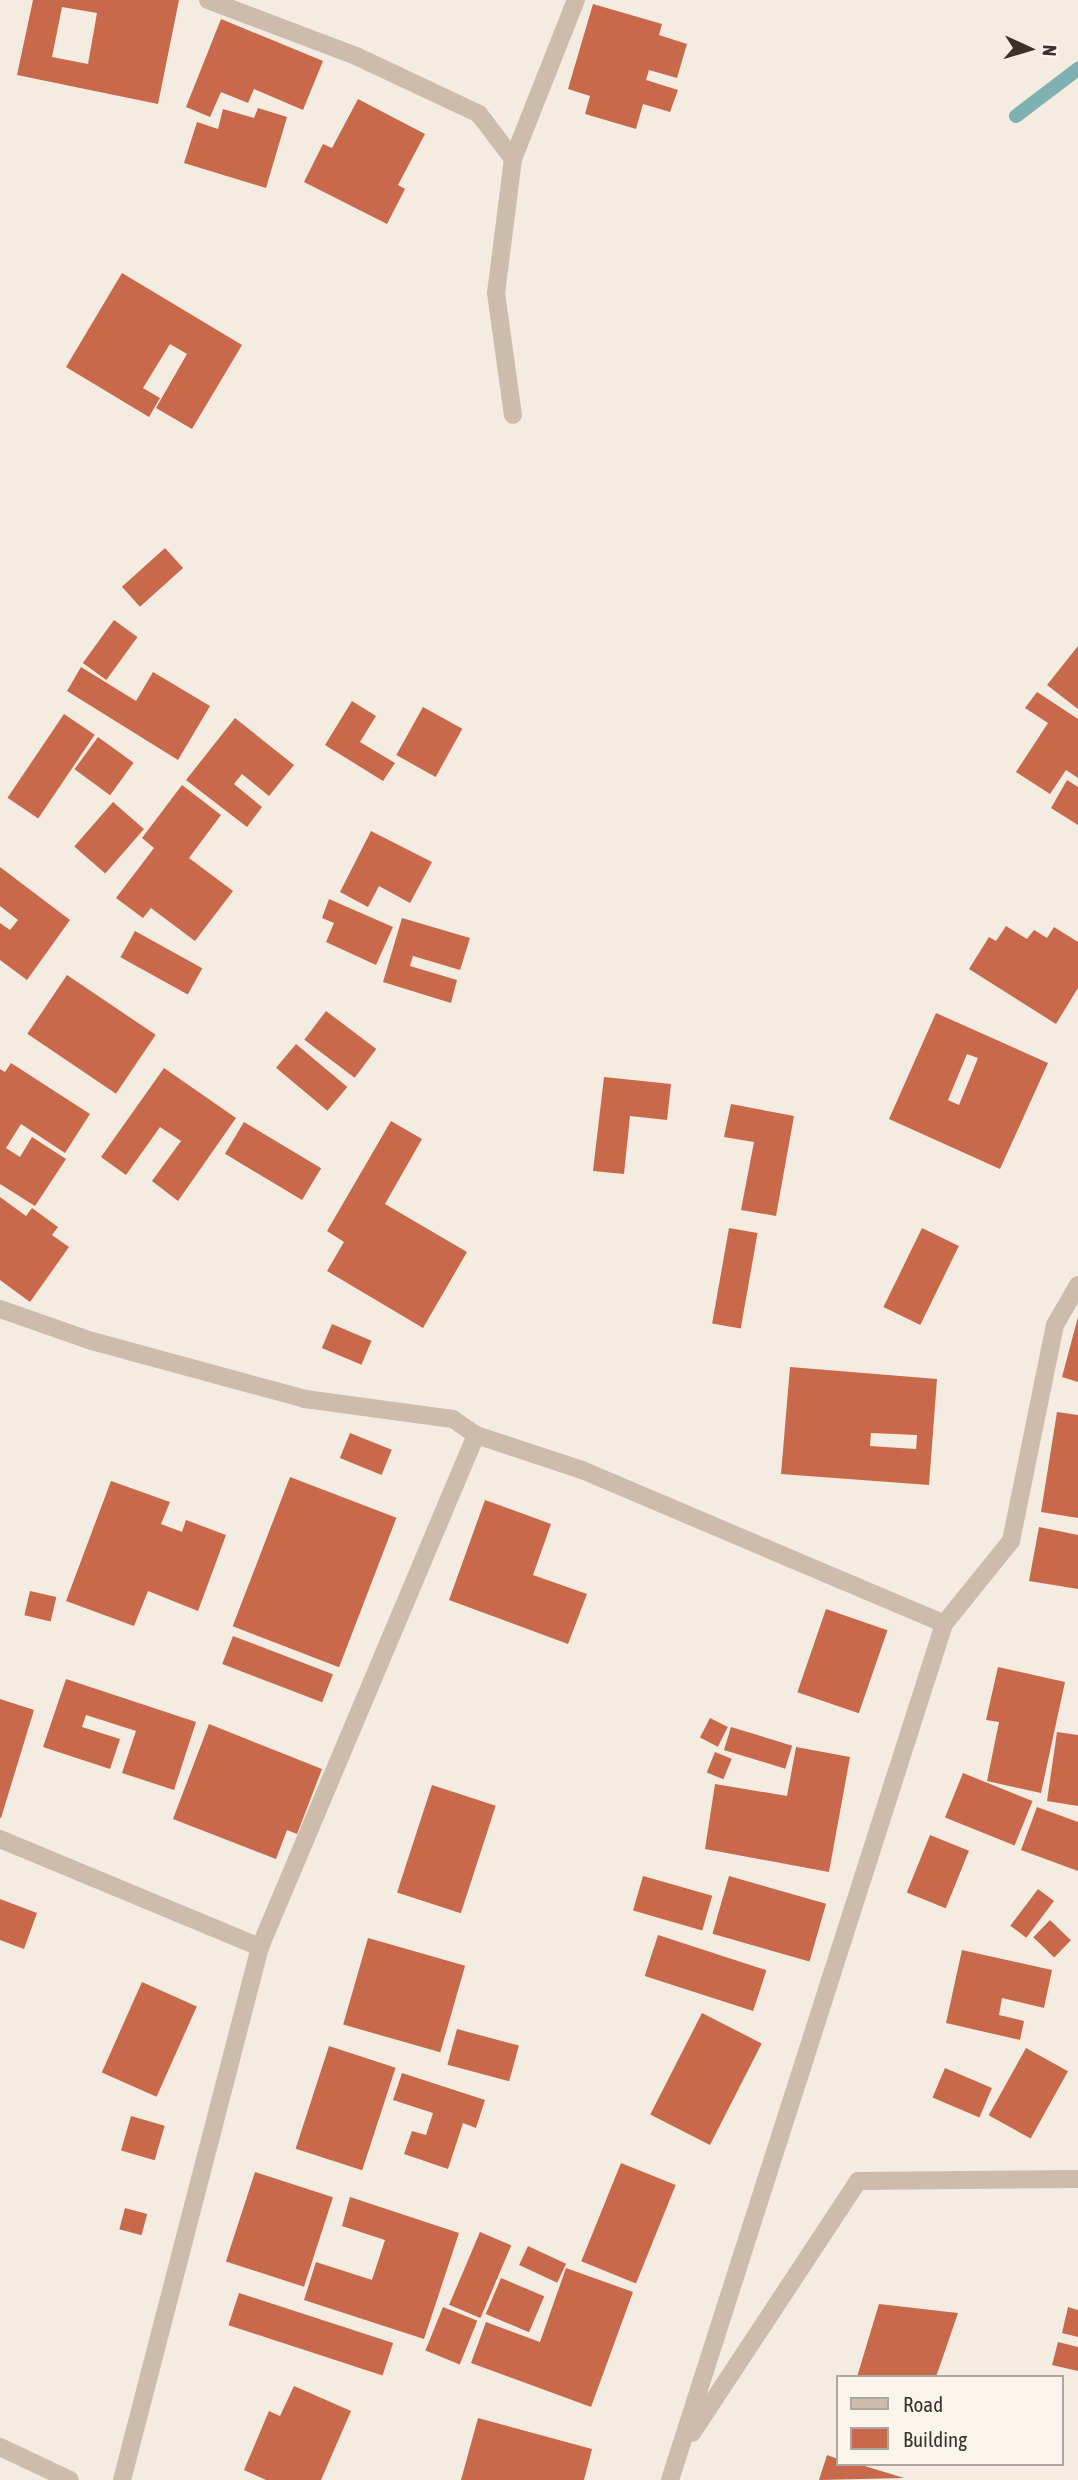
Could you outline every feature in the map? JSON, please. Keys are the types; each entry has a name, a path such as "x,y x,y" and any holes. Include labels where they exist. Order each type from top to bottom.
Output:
{"street":[{"path":"208,0 356,56 479,114 513,159"},
{"path":"513,415 496,293 513,159 576,0"},
{"path":"670,2480 944,1624 1011,1541 1055,1325 1078,1285"},
{"path":"0,1308 92,1341 305,1399 453,1419 476,1435 582,1470 944,1624"},
{"path":"122,2480 260,1947 476,1435"},
{"path":"0,1839 260,1947"},
{"path":"679,2452 858,2181 1078,2179"},
{"path":"0,2447 70,2480"}],"building":[{"path":"33,0 179,0 158,104 17,75","holes":["62,7 97,13 88,64 52,57"]},
{"path":"593,4 662,24 659,35 687,44 677,78 649,70 646,80 678,90 670,112 643,104 636,129 585,114 590,96 568,89"},
{"path":"221,19 323,61 303,110 254,89 248,103 221,92 210,117 186,107"},
{"path":"358,99 425,134 398,185 405,189 387,224 304,182 323,144 332,148"},
{"path":"258,108 287,117 266,188 184,163 197,122 218,129 223,109 254,118"},
{"path":"122,273 242,345 192,429 156,408 187,354 170,344 143,388 160,398 149,417 66,367"},
{"path":"165,548 183,568 140,607 122,587"},
{"path":"114,620 137,637 106,680 83,663"},
{"path":"1078,646 1078,709 1047,685"},
{"path":"81,667 136,701 153,672 210,706 178,760 67,691"},
{"path":"1037,692 1078,719 1078,778 1066,770 1050,794 1016,772 1048,723 1025,708"},
{"path":"352,701 376,716 360,742 395,763 383,781 325,745"},
{"path":"423,707 462,729 436,777 396,755"},
{"path":"64,714 95,735 38,818 8,798"},
{"path":"235,718 294,765 269,796 242,774 234,784 262,807 247,827 186,780"},
{"path":"98,737 134,763 110,795 74,769"},
{"path":"1067,780 1078,787 1078,825 1051,808"},
{"path":"182,785 221,815 189,858 233,891 195,941 151,908 143,918 116,898 154,848 142,838"},
{"path":"113,802 144,829 105,873 74,847"},
{"path":"371,831 432,862 410,903 379,886 368,907 340,892"},
{"path":"0,867 70,920 27,980 0,960 0,923 10,930 18,920 0,906"},
{"path":"329,899 393,927 376,965 326,942 334,923 322,918"},
{"path":"402,918 470,938 460,970 413,956 410,966 457,980 451,1003 383,982"},
{"path":"1006,926 1027,939 1034,930 1047,938 1054,927 1078,942 1078,988 1056,1024 969,969 989,937 996,941"},
{"path":"135,931 202,968 188,995 120,957"},
{"path":"67,975 156,1035 116,1094 27,1034"},
{"path":"326,1011 376,1049 355,1078 304,1040"},
{"path":"936,1013 1048,1063 1000,1169 889,1119","holes":["967,1054 978,1058 959,1105 948,1100"]},
{"path":"296,1044 347,1087 327,1111 276,1068"},
{"path":"11,1063 90,1114 65,1153 21,1124 6,1148 20,1157 32,1137 66,1159 35,1206 0,1184 0,1069 5,1072"},
{"path":"164,1068 236,1118 178,1201 152,1181 181,1141 160,1127 126,1175 101,1157"},
{"path":"604,1077 671,1084 667,1120 630,1116 624,1174 593,1171"},
{"path":"731,1104 794,1116 776,1216 741,1210 754,1142 724,1137"},
{"path":"391,1121 422,1139 385,1204 467,1252 423,1328 327,1271 344,1242 327,1231"},
{"path":"244,1122 321,1168 302,1200 225,1154"},
{"path":"0,1197 26,1216 32,1208 58,1227 52,1235 69,1247 30,1302 0,1280"},
{"path":"729,1228 758,1233 741,1329 712,1324"},
{"path":"922,1228 959,1246 920,1325 883,1307"},
{"path":"1078,1317 1078,1382 1062,1377"},
{"path":"332,1324 372,1341 361,1365 322,1348"},
{"path":"790,1367 937,1379 929,1485 781,1474","holes":["871,1433 917,1435 916,1449 870,1446"]},
{"path":"1057,1412 1078,1415 1078,1518 1041,1512"},
{"path":"350,1433 392,1450 382,1475 340,1458"},
{"path":"290,1477 396,1518 339,1667 233,1626"},
{"path":"111,1481 170,1502 161,1524 182,1532 186,1520 226,1535 198,1611 148,1591 134,1626 66,1601"},
{"path":"485,1500 551,1524 533,1575 587,1594 568,1644 449,1600"},
{"path":"1039,1527 1078,1535 1078,1589 1029,1581"},
{"path":"30,1591 56,1597 51,1621 24,1615"},
{"path":"826,1609 887,1630 859,1713 797,1692"},
{"path":"233,1636 333,1674 322,1702 222,1664"},
{"path":"998,1667 1065,1682 1041,1793 987,1781 999,1722 986,1720"},
{"path":"66,1679 196,1722 174,1790 122,1773 136,1731 86,1715 82,1727 120,1739 110,1769 43,1747"},
{"path":"0,1699 34,1710 1,1818 0,1818"},
{"path":"710,1718 728,1727 718,1747 700,1738"},
{"path":"209,1724 322,1769 297,1834 287,1830 276,1859 173,1819"},
{"path":"731,1727 792,1746 785,1769 724,1750"},
{"path":"1057,1732 1078,1735 1078,1806 1047,1801"},
{"path":"796,1747 850,1757 829,1872 705,1849 715,1784 787,1796"},
{"path":"715,1752 732,1759 723,1779 707,1772"},
{"path":"963,1773 1033,1801 1015,1846 945,1818"},
{"path":"432,1785 496,1806 461,1913 397,1892"},
{"path":"1037,1807 1078,1822 1078,1871 1021,1850"},
{"path":"930,1835 969,1851 946,1908 907,1892"},
{"path":"643,1876 712,1896 702,1930 633,1911"},
{"path":"729,1876 826,1904 810,1962 712,1934"},
{"path":"1038,1889 1054,1901 1026,1938 1010,1926"},
{"path":"0,1899 37,1913 24,1949 0,1940"},
{"path":"1050,1920 1071,1940 1054,1957 1033,1937"},
{"path":"658,1935 766,1970 753,2011 645,1976"},
{"path":"368,1938 465,1966 440,2052 343,2025"},
{"path":"962,1950 1052,1970 1044,2008 1002,1998 999,2015 1024,2021 1020,2040 946,2023"},
{"path":"142,1982 197,2006 157,2097 102,2072"},
{"path":"702,2013 762,2043 710,2145 650,2115"},
{"path":"457,2029 519,2046 509,2081 447,2065"},
{"path":"329,2046 396,2068 362,2170 296,2149"},
{"path":"1026,2048 1068,2071 1031,2139 989,2115"},
{"path":"945,2068 992,2088 979,2117 932,2097"},
{"path":"402,2073 485,2100 476,2128 463,2123 448,2169 404,2154 412,2131 426,2135 433,2113 393,2100"},
{"path":"131,2116 165,2126 155,2160 121,2151"},
{"path":"621,2163 676,2185 636,2283 581,2261"},
{"path":"255,2172 333,2197 304,2287 226,2261"},
{"path":"350,2197 459,2233 424,2339 304,2300 316,2262 372,2280 385,2240 342,2226"},
{"path":"125,2208 147,2214 142,2235 119,2229"},
{"path":"480,2232 511,2245 480,2318 449,2305"},
{"path":"528,2246 566,2264 557,2283 519,2265"},
{"path":"566,2268 633,2292 591,2407 471,2363 486,2322 540,2342"},
{"path":"501,2278 544,2296 529,2332 486,2314"},
{"path":"239,2293 393,2343 383,2375 228,2325"},
{"path":"879,2304 958,2313 937,2375 858,2375"},
{"path":"443,2307 477,2321 460,2364 425,2351"},
{"path":"1068,2307 1078,2310 1078,2337 1062,2333"},
{"path":"1058,2342 1078,2347 1078,2371 1052,2365"},
{"path":"294,2386 351,2411 321,2480 266,2480 244,2470 269,2411 280,2416"},
{"path":"478,2418 592,2449 584,2480 461,2480"},
{"path":"827,2455 836,2458 836,2466 865,2466 904,2478 819,2480"}],"waterway":[{"path":"1016,116 1078,69"}]}
